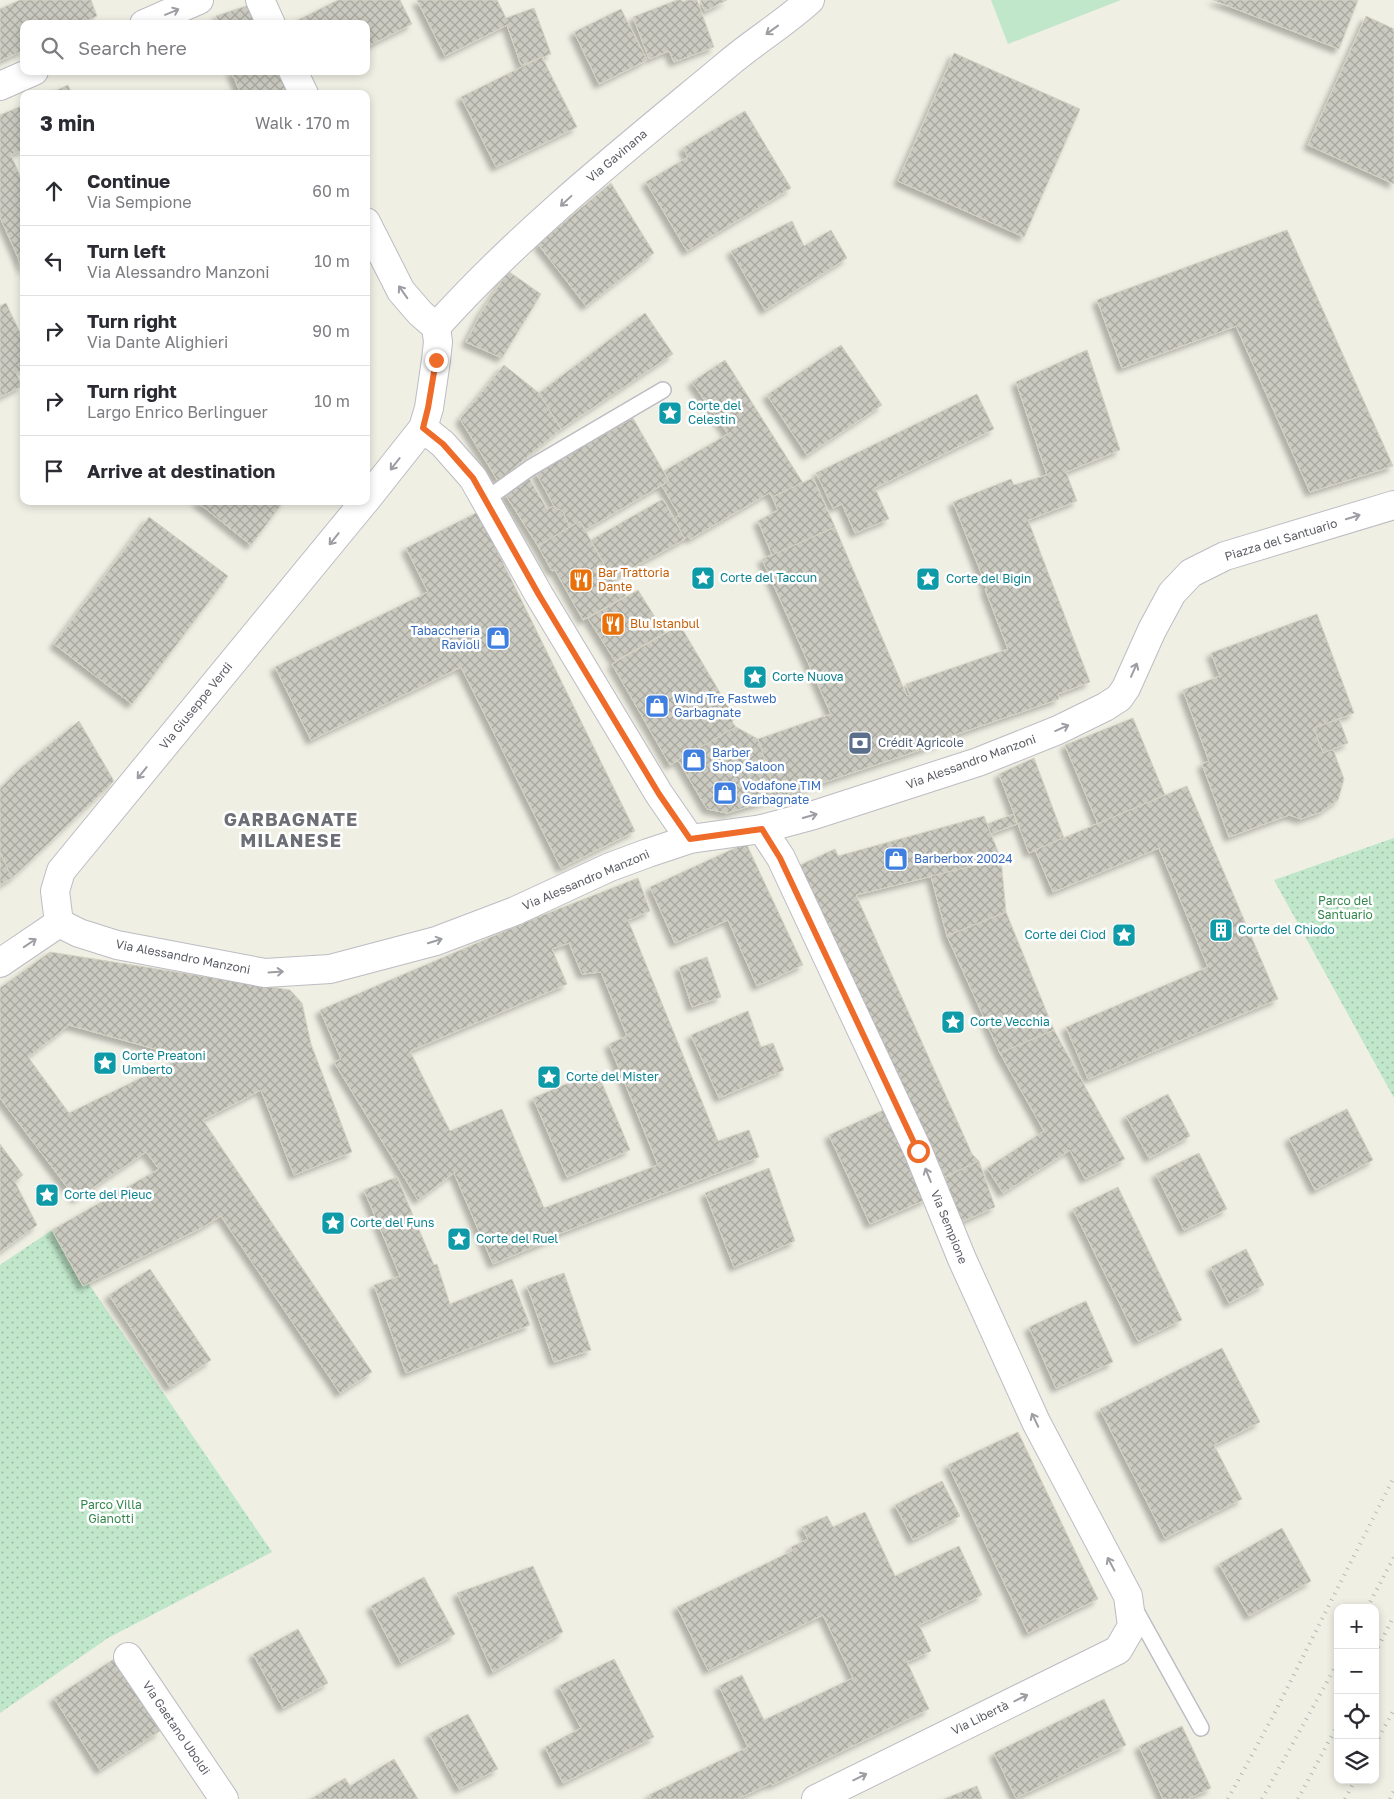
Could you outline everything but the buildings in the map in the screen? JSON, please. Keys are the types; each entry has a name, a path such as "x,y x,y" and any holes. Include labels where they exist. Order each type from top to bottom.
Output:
{"street":[{"path":"153,20 200,0"},
{"path":"260,0 269,20"},
{"name":"Via Gavinana","path":"436,327 480,280 588,180 805,2"},
{"path":"0,86 25,75"},
{"path":"295,75 302,90"},
{"path":"370,230 401,291 420,313 436,327 438,342 436,360 423,428 443,444 473,478 484,500 654,786 690,839"},
{"name":"Via Giuseppe Verdi","path":"370,496 423,428"},
{"name":"Via Giuseppe Verdi","path":"59,922 55,891 61,871 363,505"},
{"name":"Piazza del Santuario","path":"1105,707 1118,698 1126,688 1152,630 1172,594 1191,572 1225,556 1389,506"},
{"name":"Via Alessandro Manzoni","path":"59,922 80,933 117,945 265,973 330,969 436,941 515,911 610,867 690,839 762,829 814,815 978,762 1058,730 1105,707"},
{"name":"Via Sempione","path":"762,829 780,858 918,1151 962,1259 1036,1422 1128,1596 1132,1626"},
{"path":"0,963 59,922"},
{"name":"Via Libertà","path":"816,1799 1118,1650 1132,1626"},
{"name":"Via Gaetano Uboldi","path":"128,1657 224,1799"}],"lane":[{"path":"484,500 530,468 663,390"},
{"path":"1128,1596 1201,1728"}],"green space":[{"path":"991,0 1121,0 1008,44"},
{"name":"Parco del Santuario","path":"1394,838 1394,1098 1274,880"},
{"name":"Parco Villa Gianotti","path":"52,1230 272,1552 108,1638 0,1713 0,1265"}],"railway":[{"path":"1228,1799 1273,1716 1394,1477"},
{"path":"1369,1604 1394,1557"},
{"path":"1377,1649 1394,1616"},
{"path":"1262,1799 1334,1669"},
{"path":"1378,1739 1394,1710"},
{"path":"1298,1799 1334,1732"},
{"path":"1345,1799 1353,1784"},
{"path":"1390,1799 1394,1791"}],"place":[{"name":"Corte del Celestin","path":"670,413"},
{"name":"Corte del Taccun","path":"703,578"},
{"name":"Corte del Bigin","path":"928,579"},
{"name":"Bar Trattoria Dante","path":"581,580"},
{"name":"Blu Istanbul","path":"613,624"},
{"name":"Tabaccheria Ravioli","path":"498,638"},
{"name":"Corte Nuova","path":"755,677"},
{"name":"Wind Tre Fastweb Garbagnate","path":"657,706"},
{"name":"Crédit Agricole","path":"860,743"},
{"name":"Barber Shop Saloon","path":"694,760"},
{"name":"Vodafone TIM Garbagnate","path":"725,793"},
{"name":"Barberbox 20024","path":"896,859"},
{"name":"Corte del Chiodo","path":"1221,930"},
{"name":"Corte dei Ciod","path":"1124,935"},
{"name":"Corte Vecchia","path":"953,1022"},
{"name":"Corte Preatoni Umberto","path":"105,1063"},
{"name":"Corte del Mister","path":"549,1077"},
{"name":"Corte del Pieuc","path":"47,1195"},
{"name":"Corte del Funs","path":"333,1223"},
{"name":"Corte del Ruel","path":"459,1239"}],"district":[{"name":"GARBAGNATE MILANESE","path":"291,830"}],"route":[{"path":"436,360 423,428 443,444 473,478 539,595 659,794 690,839 762,829 780,858 918,1151"}]}
